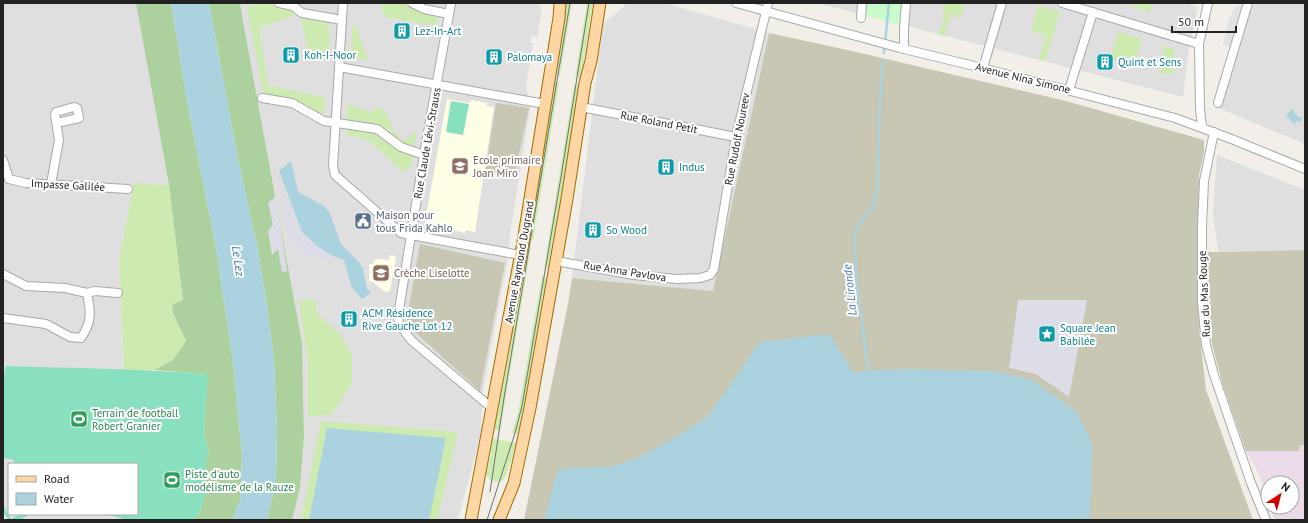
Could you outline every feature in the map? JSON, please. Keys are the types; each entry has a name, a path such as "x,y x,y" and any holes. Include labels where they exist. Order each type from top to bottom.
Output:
{"main road":[{"name":"Avenue Raymond Dugrand","path":"471,520 481,461 493,409 520,255 559,18 560,3"},
{"path":"499,520 514,483 524,440 600,3"}],"street":[{"path":"279,3 293,6 302,13 342,20"},
{"path":"343,3 333,166 335,175 401,233 520,255"},
{"path":"412,3 424,9 449,14"},
{"name":"Rue Claude Lévi-Strauss","path":"451,3 424,155 398,316 399,324 412,341 493,409"},
{"name":"Avenue Nina Simone","path":"736,3 767,7 852,35 1175,118 1214,132 1305,169"},
{"path":"861,18 862,3"},
{"path":"902,48 906,3"},
{"path":"983,68 1002,3"},
{"path":"1062,3 1199,44"},
{"path":"1202,128 1199,44 1208,3"},
{"path":"1218,103 1248,3"},
{"name":"Rue Rudolf Noureev","path":"714,269 736,137 767,7"},
{"path":"1069,90 1093,12"},
{"path":"339,67 545,104"},
{"path":"262,98 292,103 324,121 377,129 401,147 424,155"},
{"name":"Rue Roland Petit","path":"581,107 736,137"},
{"path":"51,184 59,140 57,123"},
{"name":"Rue du Mas Rouge","path":"1214,132 1204,181 1202,226 1202,302 1206,345 1209,361 1216,382 1266,520"},
{"path":"3,160 6,180"},
{"name":"Impasse Galilée","path":"6,180 26,183 128,189"},
{"name":"Rue Anna Pavlova","path":"556,261 634,275 676,279 700,278 710,275 714,269"},
{"path":"3,274 26,286 66,288 86,293 95,291 118,293"},
{"path":"3,318 46,324 70,337 81,338 88,328 90,319 89,304 86,293"}],"shaded area":[{"path":"3,3 136,3 169,185 134,184 119,258 124,370 6,366 3,379"},
{"path":"240,3 538,3 542,7 537,38 532,35 530,43 533,43 526,85 530,109 510,234 508,258 482,395 481,433 458,520 292,520 300,488 304,437 302,343"},
{"path":"628,3 664,3 769,33 713,291 572,278 603,24"},
{"path":"817,3 867,3 865,15 904,3 1186,3 1198,7 1188,54 1183,97"},
{"path":"1251,3 1305,3 1305,144 1221,109"},
{"path":"1243,4 1231,47 1223,45 1229,19 1234,8"},
{"path":"769,33 1062,100 1204,140 1204,152 1199,175 1197,263 1199,329 1206,390 1253,520 524,520 572,278 713,291"},
{"name":"Ecole primaire Joan Miro","path":"447,99 470,103 471,100 487,103 487,106 494,107 475,232 465,230 465,233 449,229 449,226 425,222"},
{"path":"496,103 529,108 514,177 485,174"},
{"path":"1217,155 1305,190 1305,250 1218,251 1213,214"},
{"path":"283,184 302,232 317,246 331,255 331,260 304,256 289,238 281,213"},
{"path":"276,196 287,271 282,272 278,249 272,255 268,231 273,225 268,203"},
{"path":"420,244 505,263 480,391 406,324"},
{"path":"1305,250 1305,445 1300,445 1299,451 1246,451 1223,385 1212,344 1207,281 1208,252"},
{"name":"Crèche Liselotte","path":"390,255 395,256 396,258 390,291 385,292 373,282 369,281 369,264 373,264 377,259 389,260"},
{"name":"Square Jean Babilée","path":"1018,300 1087,300 1069,397 1036,374 1009,368"},
{"path":"1300,445 1305,445 1305,520 1275,520 1273,515 1300,515 1300,475 1260,475 1260,478 1246,451 1299,451"},
{"path":"3,458 14,460 14,463 8,463 8,514 3,505"},
{"path":"9,515 18,515 11,519"},
{"path":"28,515 107,515 129,520 20,520"}],"green space":[{"path":"136,3 171,3 187,101 216,248 233,361 242,455 240,501 232,520 193,520 199,515 206,491 206,462 209,451 204,435 207,374 154,370 173,360 186,341 172,311 173,304 183,300 169,185"},
{"path":"209,3 240,3 302,343 304,437 300,488 292,520 267,520 276,482 277,430 274,361 258,250 238,160"},
{"path":"260,3 293,9 295,15 259,28 268,85 326,98 322,117 264,96 247,8"},
{"path":"380,3 406,4 422,12 438,14 436,26 385,17"},
{"path":"564,3 572,3 560,75 554,74"},
{"path":"587,3 593,3 581,78 575,77"},
{"path":"867,3 904,3 903,26 865,15"},
{"path":"944,3 965,3 960,19 957,19 958,15 952,14 946,27 945,36 938,34 939,28 942,28"},
{"path":"1132,3 1153,3 1150,12 1131,6"},
{"path":"1038,5 1060,12 1045,61 1039,60 1046,36 1031,31"},
{"path":"301,17 327,22 328,28 330,28 328,61 308,52"},
{"path":"353,24 356,25 368,60 350,57"},
{"path":"1118,32 1142,39 1134,66 1110,59"},
{"path":"1164,46 1174,48 1174,73 1170,73 1170,75 1158,72"},
{"path":"553,82 559,83 533,240 527,239"},
{"path":"574,85 580,86 549,269 544,268"},
{"path":"451,101 469,104 463,135 446,132"},
{"path":"347,104 372,112 377,107 385,110 394,132 396,132 402,141 417,131 414,150 402,146 387,129 346,120"},
{"path":"347,128 366,129 388,144 413,157 410,170 404,167 403,172 370,141 354,136 347,136"},
{"path":"134,183 169,185 183,300 173,304 172,311 186,341 173,360 154,370 124,370 119,258"},
{"path":"525,246 531,247 500,431 492,429"},
{"path":"542,276 548,277 519,434 512,433 518,413"},
{"path":"315,299 317,314 340,334 352,355 352,383 331,415 308,416 308,362 299,301"},
{"path":"6,366 208,374 204,435 209,451 206,462 206,491 199,515 193,520 8,520 3,512 3,379"},
{"path":"321,421 458,432 437,520 301,520"},
{"path":"491,438 517,443 505,478 498,482 490,480 486,474 491,454"}],"water":[{"name":"Le Lez","path":"171,3 209,3 238,160 258,250 274,361 277,430 276,482 267,520 232,520 240,501 242,455 233,361 216,248 187,101"},
{"path":"1292,109 1298,117 1302,117 1301,122 1297,121 1294,124 1286,115"},
{"path":"291,161 298,192 324,206 330,213 341,244 359,262 363,269 367,289 371,293 362,299 352,288 344,260 331,255 317,246 302,232 279,171"},
{"path":"829,334 853,372 902,369 994,371 1032,380 1077,412 1092,444 1090,520 544,520 558,471 568,468 610,467 637,458 671,440 707,417 730,386 759,342"},
{"path":"327,428 446,438 429,520 309,520"}],"waterway":[{"name":"La Lironde","path":"884,53 889,3"},
{"name":"La Lironde","path":"869,374 857,284 855,236 858,226 874,203 877,189 883,61"}],"tram line":[{"path":"490,492 504,398 570,3"},
{"path":"487,520 515,433 522,406 589,3"}],"place":[{"name":"Lez-In-Art","path":"402,31"},
{"name":"Koh-I-Noor","path":"291,55"},
{"name":"Palomaya","path":"494,57"},
{"name":"Quint et Sens","path":"1105,62"},
{"name":"Ecole primaire Joan Miro","path":"460,166"},
{"name":"Indus","path":"666,167"},
{"name":"Maison pour tous Frida Kahlo","path":"363,221"},
{"name":"So Wood","path":"593,230"},
{"name":"Crèche Liselotte","path":"381,273"},
{"name":"ACM Résidence Rive Gauche Lot 12","path":"349,319"},
{"name":"Square Jean Babilée","path":"1047,334"},
{"name":"Terrain de football Robert Granier","path":"79,419"},
{"name":"Piste d'auto modélisme de la Rauze","path":"172,480"}]}
